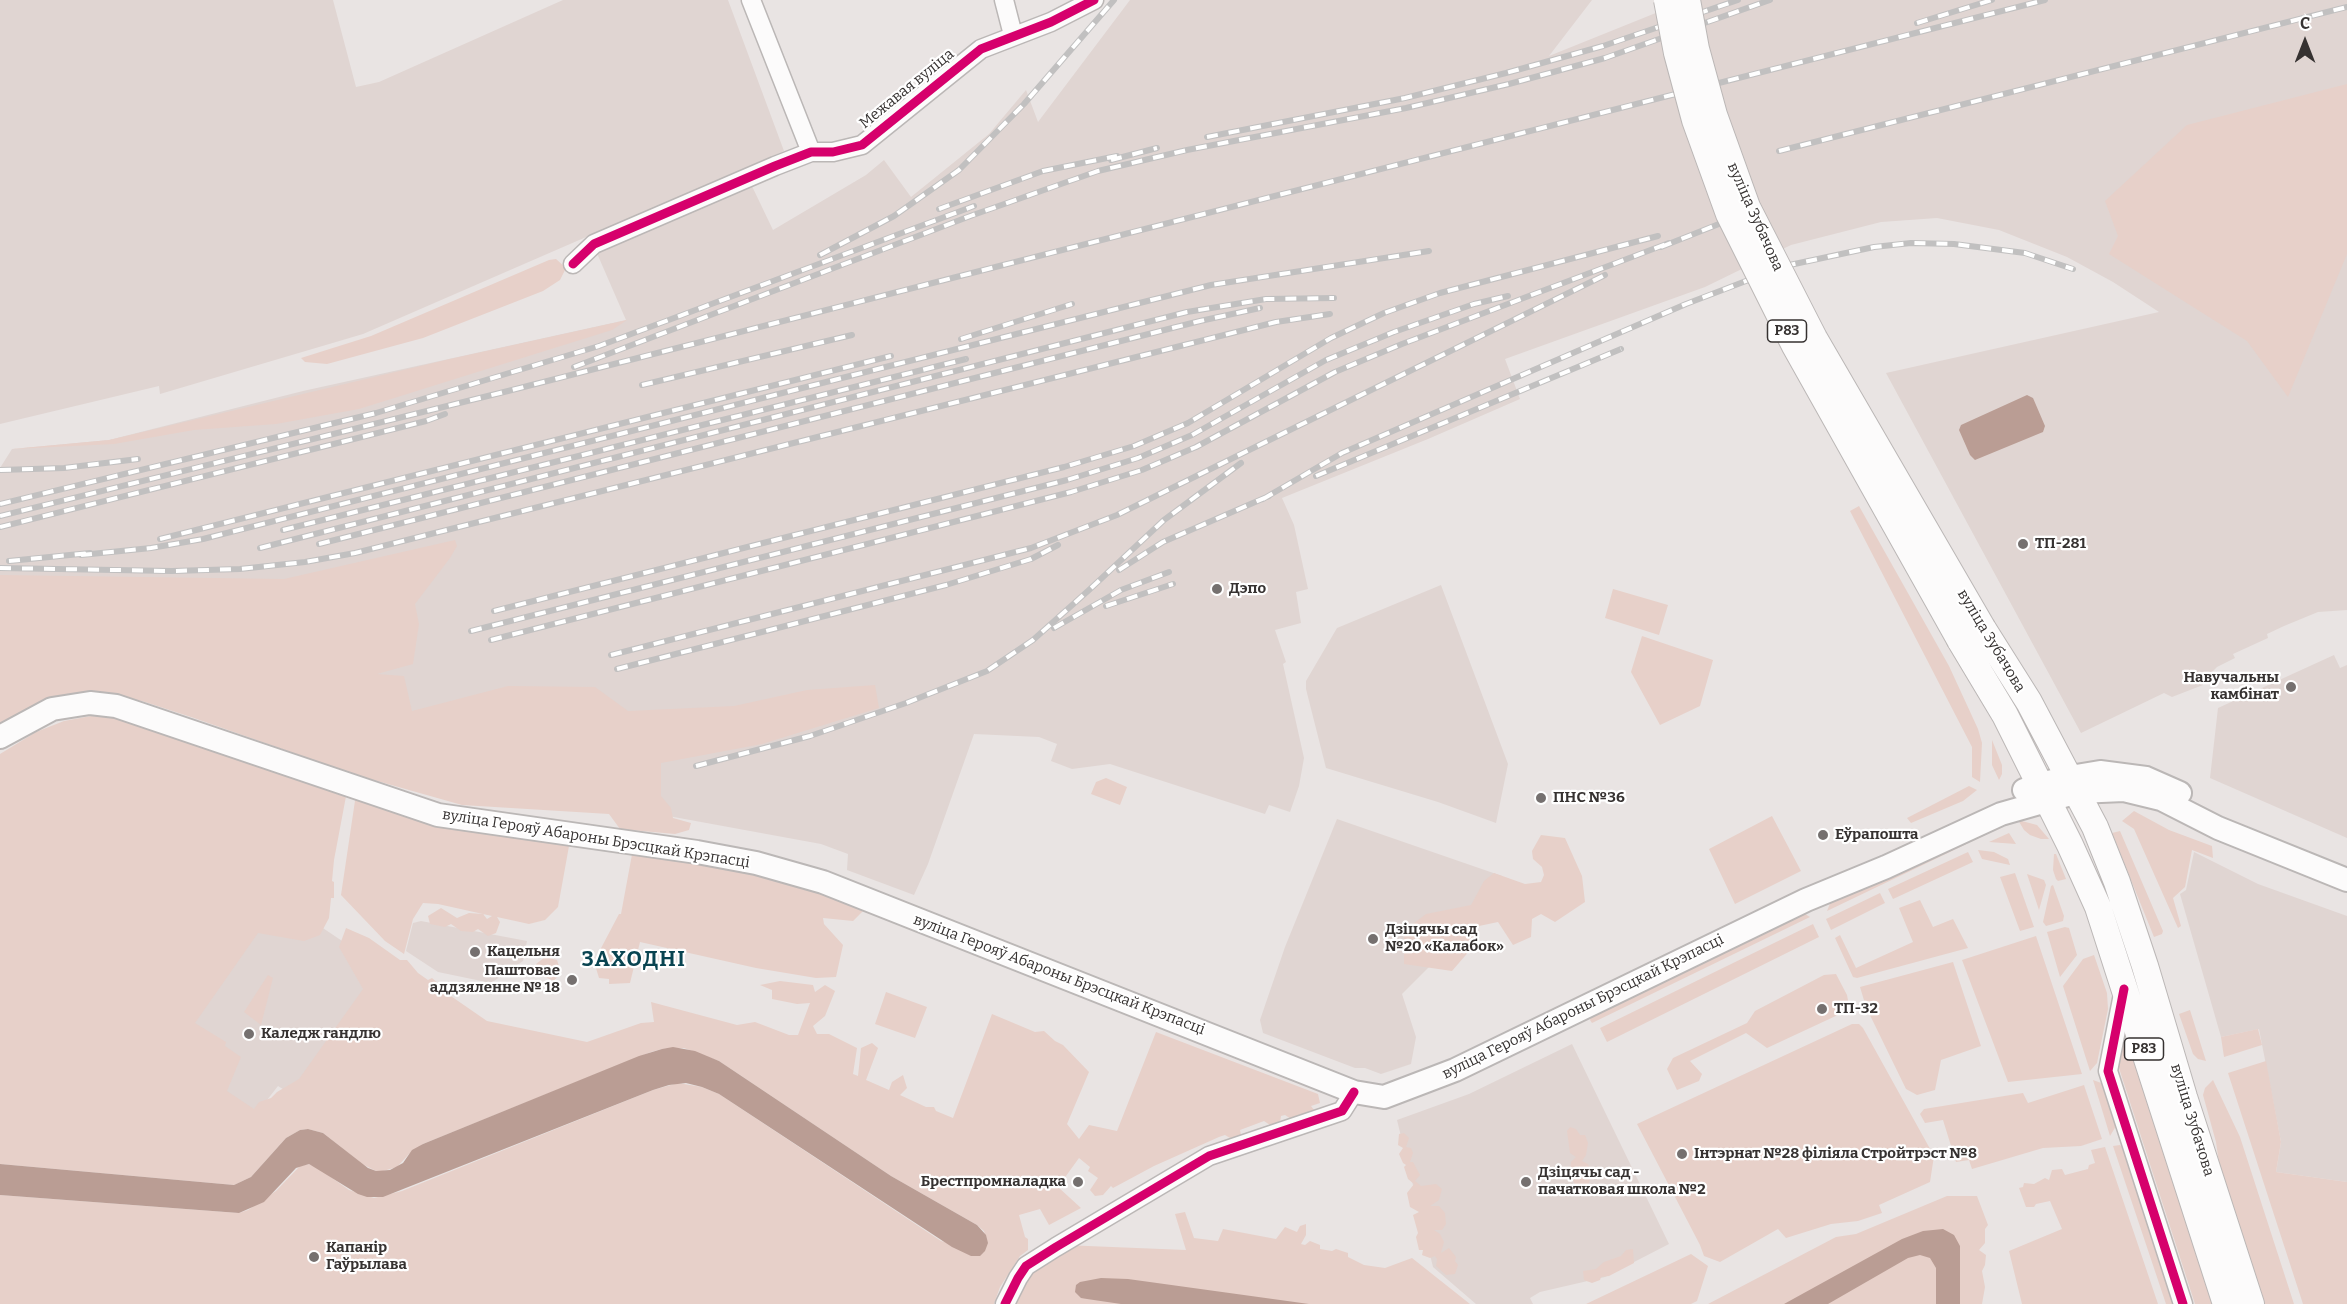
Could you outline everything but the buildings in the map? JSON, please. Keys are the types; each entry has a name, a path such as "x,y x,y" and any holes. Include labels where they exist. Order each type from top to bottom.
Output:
{"highway":[{"name":"вуліца Зубачова","path":"1667,0 1677,53 1695,120 1729,214 1795,346 1960,640 2005,715 2098,907 2226,1304"},
{"name":"вуліца Зубачова","path":"1687,0 1696,49 1714,115 1747,207 1814,338 1983,629 2029,702 2095,827 2120,892 2251,1304"}],"main road":[{"name":"вуліца Герояў Абароны Брэсцкай Крэпасці","path":"0,737 52,709 90,703 116,706 438,815 697,852 756,863 833,886 1354,1092 1384,1097 1436,1078 1806,900 1828,885 1918,839 2044,792 2074,785 2100,772 2146,778 2181,793 2264,848 2347,880"}],"street":[{"path":"751,0 811,152"},
{"path":"1004,0 1013,35"},
{"name":"Межавая вуліца","path":"573,264 594,244 811,152 833,152 862,145 981,49 1051,22 1094,0"},
{"path":"2124,989 2108,1071 2183,1304"},
{"path":"1005,1304 1026,1266 1056,1246 1209,1156 1342,1111 1354,1092"}],"shaded area":[{"path":"0,0 333,0 356,87 379,82 563,0 728,0 784,151 363,334 160,394 159,386 0,424"},
{"path":"1130,0 1592,0 1549,56 1688,0 2347,0 2347,610 2318,612 2284,626 2267,634 2268,638 2233,654 2235,658 2217,667 2202,682 2203,685 2172,697 2164,693 2081,733 1886,373 2159,312 2113,282 2067,257 1999,230 1937,218 1881,222 1791,245 1705,287 1505,359 1520,399 1282,498 1294,525 1308,589 1296,592 1301,623 1275,630 1286,662 1283,664 1304,758 1299,786 1290,812 1269,805 1265,814 1110,764 1072,769 1051,761 1057,744 1039,737 974,734 928,864 914,895 847,870 848,854 821,844 592,802 0,644 0,468 12,449 109,440 303,391 626,320 596,251 750,182 773,230 866,175 884,160 911,197 989,134 1026,90 1038,122"},
{"path":"2347,84 2347,254 2288,397 2247,341 2109,254 2118,236 2105,201 2187,125"},
{"path":"556,259 566,268 560,280 543,291 423,338 327,364 305,362 301,358 371,336"},
{"path":"627,320 612,330 359,409 276,424 194,430 114,444 12,449 109,440 450,359"},
{"path":"2027,395 2033,398 2045,426 2043,432 1975,460 1970,455 1959,430 1961,425"},
{"path":"1859,506 1949,666 1978,729 1982,743 1980,782 1972,777 1972,747 1850,511"},
{"path":"455,540 457,546 450,558 415,604 419,624 413,664 377,674 404,676 412,711 508,686 595,687 628,711 734,706 807,690 875,685 879,708 762,744 661,763 661,796 671,808 673,818 691,823 689,830 675,834 620,829 609,814 462,805 356,775 142,701 93,694 0,729 0,575 284,579"},
{"path":"1441,585 1508,764 1496,823 1438,802 1326,768 1306,689 1306,681 1337,628"},
{"path":"1613,589 1668,605 1659,635 1605,618"},
{"path":"1642,636 1713,660 1700,706 1660,725 1631,672"},
{"path":"2334,655 2340,668 2347,665 2347,838 2210,778 2218,708"},
{"path":"91,716 131,717 347,791 334,860 332,881 334,882 334,898 331,898 329,918 320,935 304,941 258,933 195,1023 226,1042 225,1046 241,1057 227,1091 254,1109 259,1102 271,1098 299,1079 363,989 339,947 346,928 369,938 400,960 407,960 418,973 428,980 432,978 446,990 445,992 487,1021 587,1042 641,1023 654,1022 651,1002 737,1025 755,1022 789,1035 798,1035 810,1003 797,1004 772,999 772,990 760,985 780,981 813,985 815,992 825,985 835,991 825,1016 813,1026 817,1034 829,1034 857,1048 853,1074 858,1076 861,1048 872,1043 878,1048 866,1080 889,1090 892,1082 903,1075 907,1088 900,1095 926,1107 934,1107 936,1111 953,1118 992,1014 1035,1032 1044,1031 1063,1045 1089,1072 1067,1124 1079,1139 1089,1125 1117,1131 1156,1032 1318,1094 1320,1103 1311,1106 1314,1110 1291,1119 1285,1115 1281,1116 1280,1122 1270,1125 1264,1121 1240,1130 1241,1135 1230,1138 1225,1135 1219,1137 1154,1166 1113,1188 1111,1186 1103,1195 1095,1196 1090,1190 1098,1178 1088,1171 1090,1167 1079,1158 1058,1187 1081,1208 1049,1225 1040,1209 1019,1215 1025,1237 1028,1239 1028,1250 1020,1256 1000,1287 994,1304 0,1304 0,1195 239,1213 248,1210 276,1191 300,1166 309,1164 349,1190 374,1198 402,1191 653,1090 678,1083 702,1087 719,1094 941,1241 983,1253 987,1243 984,1231 977,1225 891,1176 719,1061 684,1048 651,1052 423,1144 397,1167 383,1171 376,1171 362,1164 323,1133 308,1129 300,1130 286,1138 251,1177 234,1185 0,1164 0,754 36,732 64,721"},
{"path":"1992,740 2002,765 1999,780 1992,765"},
{"path":"1106,778 1127,787 1120,805 1091,794 1096,782"},
{"path":"1969,786 1977,790 1963,801 1911,823 1907,818"},
{"path":"356,794 562,840 569,846 558,907 545,920 529,924 497,917 500,922 496,933 488,936 478,929 473,932 461,931 451,924 445,927 430,924 428,916 441,908 457,918 469,913 483,914 423,903 413,919 404,954 385,941 341,895"},
{"path":"2134,811 2169,830 2212,846 2213,858 2192,850 2185,887 2173,898 2181,926 2178,928 2134,829 2122,821"},
{"path":"1772,816 1801,871 1735,904 1709,849"},
{"name":"Дзіцячы сад №20 «Калабок»","path":"1337,819 1502,876 1465,931 1402,994 1416,1037 1411,1064 1381,1074 1365,1068 1355,1068 1263,1033 1260,1020 1285,947"},
{"path":"2018,820 2037,825 2049,839 2030,835"},
{"path":"2003,823 2004,826 1827,911 1831,901"},
{"path":"2120,831 2163,931 2162,934 2154,937 2112,833"},
{"path":"2009,833 2016,844 1989,842"},
{"path":"1541,835 1565,838 1582,876 1585,902 1555,922 1541,914 1532,919 1531,937 1513,945 1498,922 1479,926 1471,949 1452,971 1404,964 1404,931 1426,914 1471,905 1484,881 1494,873 1525,884 1541,882 1544,875 1542,867 1533,859 1532,851"},
{"path":"633,849 720,862 861,903 864,910 853,921 823,918 824,924 843,945 836,977 816,978 756,968 640,942 630,983 609,984 609,979 599,978 595,965 599,952 621,914"},
{"path":"1978,850 1994,852 2008,859 2010,865 1982,859"},
{"path":"1968,852 1973,862 1893,899 1888,889"},
{"path":"2194,852 2258,884 2347,916 2347,1182 2276,1172 2281,1142 2259,1029 2221,1037 2180,894 2186,890"},
{"path":"2054,854 2056,854 2066,879 2058,881 2056,879 2053,870"},
{"path":"2015,873 2034,927 2020,931 2000,877"},
{"path":"2027,874 2044,880 2046,885 2039,910"},
{"path":"2053,885 2064,916 2063,921 2046,926 2043,922"},
{"path":"1880,893 1885,903 1831,930 1826,919"},
{"path":"1920,900 1933,927 1953,919 1968,948 1857,978 1853,977 1835,938 1840,935 1856,968 1913,942 1899,908"},
{"path":"1805,914 1810,917 1592,1023 1590,1020 1591,1016 1794,916"},
{"path":"305,916 357,951 455,1078 345,1128 278,1086 238,1137 177,1146 192,937"},
{"name":"Кацельня","path":"421,921 527,941 523,961 491,983 438,972 406,951 413,923"},
{"path":"1813,924 1819,937 1607,1042 1600,1028"},
{"path":"2069,928 2077,955 2060,977 2047,932"},
{"path":"2036,936 2082,1074 2008,1082 1962,960"},
{"path":"2094,955 2107,993 2108,1009 2097,1063 2090,1071 2063,986 2083,959"},
{"path":"545,957 557,960 561,972 554,981 538,974 536,964"},
{"path":"1953,962 1981,1046 1941,1060 1935,1090 1917,1095 1906,1089 1866,1007 1860,987"},
{"path":"1836,974 1847,995 1849,1006 1840,1014 1767,1048 1746,1033 1690,1061 1702,1074 1699,1081 1677,1090 1667,1069 1673,1058 1747,1023 1755,1011 1824,975"},
{"path":"268,975 273,978 261,1025 244,1012"},
{"path":"886,992 927,1007 915,1038 875,1024"},
{"path":"2190,1010 2206,1061 2198,1059 2193,1054 2179,1014"},
{"path":"1852,1024 1859,1024 1863,1028 1934,1156 1930,1182 1879,1205 1882,1213 1858,1221 1831,1224 1786,1238 1778,1229 1720,1262 1704,1256 1637,1124"},
{"path":"2258,1029 2262,1045 2224,1057 2221,1037"},
{"path":"2121,1035 2142,1079 2215,1304 2195,1304 2119,1068 2117,1053"},
{"name":"Дзіцячы сад - пачатковая школа №2","path":"1572,1044 1669,1244 1605,1277 1540,1292 1530,1298 1533,1304 1476,1304 1433,1267 1397,1120 1469,1094"},
{"path":"673,1047 695,1051 719,1061 891,1176 977,1225 986,1235 988,1243 985,1251 980,1256 971,1256 952,1247 719,1094 686,1083 653,1090 383,1197 367,1197 358,1194 309,1164 296,1168 264,1202 239,1213 0,1195 0,1164 234,1185 251,1177 286,1138 300,1130 308,1129 323,1133 368,1168 376,1171 390,1170 403,1163 412,1150 423,1144 639,1056"},
{"path":"2266,1061 2281,1142 2276,1172 2347,1182 2347,1304 2303,1304 2228,1073"},
{"path":"2093,1080 2104,1084 2116,1126 2110,1136"},
{"path":"2213,1080 2240,1137 2294,1304 2261,1304 2222,1184 2216,1142 2203,1095 2205,1088"},
{"path":"2084,1085 2102,1139 2081,1146 2043,1148 1972,1169 1969,1160 1956,1162 1943,1120 1925,1123 1920,1114 1924,1109 2023,1093 2028,1103"},
{"path":"1570,1127 1576,1129 1580,1135 1585,1135 1588,1143 1586,1155 1582,1161 1588,1164 1591,1170 1586,1175 1590,1179 1588,1186 1580,1189 1576,1187 1570,1173 1571,1162 1576,1157 1570,1153 1567,1131"},
{"path":"1404,1133 1409,1138 1406,1147 1411,1148 1413,1153 1410,1162 1413,1162 1420,1175 1415,1181 1421,1186 1436,1184 1442,1189 1439,1200 1430,1206 1439,1206 1445,1213 1446,1224 1442,1230 1434,1230 1440,1234 1444,1242 1441,1253 1449,1248 1456,1257 1455,1261 1458,1265 1455,1274 1446,1275 1436,1266 1435,1256 1430,1258 1422,1255 1423,1250 1419,1250 1416,1237 1418,1233 1413,1215 1419,1212 1410,1207 1407,1193 1414,1184 1408,1179 1404,1167 1406,1165 1399,1154 1403,1148 1398,1145 1399,1134"},
{"path":"2120,1145 2126,1151 2177,1304 2166,1304 2113,1146"},
{"path":"2105,1147 2158,1304 2022,1304 2009,1251 2062,1229 2050,1201 2036,1204 2034,1207 2026,1207 2019,1188 2023,1187 2024,1183 2034,1184 2045,1178 2049,1180 2052,1170 2062,1169 2065,1175 2088,1169 2089,1165 2095,1163 2091,1150"},
{"path":"1947,1196 1977,1196 1988,1225 1985,1229 1985,1243 1979,1250 1986,1255 1982,1271 1985,1287 1982,1304 1708,1304 1836,1237 1856,1234"},
{"path":"1185,1212 1194,1238 1218,1241 1223,1229 1276,1239 1285,1227 1297,1232 1300,1226 1306,1224 1306,1235 1301,1244 1305,1245 1310,1241 1320,1245 1320,1249 1332,1251 1336,1249 1348,1253 1348,1257 1364,1265 1385,1268 1412,1258 1470,1304 1013,1304 1030,1275 1047,1256 1063,1245 1186,1250 1175,1214"},
{"path":"1943,1229 1954,1235 1960,1246 1960,1304 1936,1304 1936,1268 1930,1258 1920,1255 1908,1258 1828,1304 1784,1304 1902,1239 1923,1231"},
{"path":"1633,1249 1634,1263 1592,1283 1584,1280 1583,1271 1596,1269 1604,1262 1621,1256 1626,1250"},
{"path":"1691,1254 1708,1266 1697,1301 1691,1304 1586,1304"},
{"path":"1101,1278 1128,1279 1309,1304 1121,1304 1081,1298 1075,1292 1076,1285 1080,1282"}],"railway":[{"path":"820,255 894,216 959,170 1024,104 1114,0"},
{"path":"1207,137 1405,98 1506,73 1603,46 1738,0"},
{"path":"574,367 973,215 1098,171 1187,150 1406,108 1509,84 1605,58 1770,0"},
{"path":"1917,23 1992,0"},
{"path":"0,516 508,391 2045,0"},
{"path":"1779,151 2347,7"},
{"path":"1111,160 1157,148"},
{"path":"939,209 1043,171 1117,156"},
{"path":"0,504 376,413 599,346 974,206"},
{"path":"1661,247 1739,216"},
{"path":"494,611 1064,467 1134,446 1188,423 1331,338 1384,313 1440,293 1658,236"},
{"path":"491,640 1071,492 1142,470 1196,447 1335,372 1402,344 1669,243"},
{"path":"1263,499 1342,453 1686,304 1785,266 1874,247 1911,243 1954,244 2025,253 2073,269"},
{"path":"81,555 151,548 203,539 1211,285 1429,251"},
{"path":"611,655 1031,548 1117,515 1605,275"},
{"path":"471,631 1067,480 1138,458 1192,435 1326,360 1394,332 1474,304 1508,296"},
{"path":"260,548 1187,312 1266,299 1334,298"},
{"path":"961,339 1072,304"},
{"path":"319,544 1200,321 1260,308"},
{"path":"0,568 172,571 240,569 305,562 355,553 1276,322 1330,314"},
{"path":"642,385 852,335"},
{"path":"1316,476 1621,349"},
{"path":"160,539 891,356"},
{"path":"283,530 966,359"},
{"path":"0,527 426,421 445,414"},
{"path":"0,470 64,468 138,459"},
{"path":"696,766 810,736 906,703 987,671 1033,640 1164,520 1241,463"},
{"path":"1119,570 1163,542 1269,496"},
{"path":"617,669 946,585 1031,559 1058,545"},
{"path":"9,561 90,553"},
{"path":"1054,628 1121,590 1169,572"},
{"path":"1106,606 1173,584"}],"cycle path":[{"path":"573,264 594,244 775,166 811,152 833,152 862,145 981,49 1051,22 1094,0"},
{"path":"2124,989 2108,1071 2183,1304"},
{"path":"1005,1304 1026,1266 1056,1247 1209,1156 1342,1111 1354,1092"}],"place":[{"name":"ТП-281","path":"2023,544"},
{"name":"Дэпо","path":"1217,589"},
{"name":"Навучальны камбінат","path":"2291,687"},
{"name":"ПНС №36","path":"1541,798"},
{"name":"Еўрапошта","path":"1823,835"},
{"name":"Дзіцячы сад №20 «Калабок»","path":"1373,939"},
{"name":"Кацельня","path":"475,952"},
{"name":"Паштовае аддзяленне № 18","path":"572,980"},
{"name":"ТП-32","path":"1822,1009"},
{"name":"Каледж гандлю","path":"249,1034"},
{"name":"Інтэрнат №28 фiлiяла Стройтрэст №8","path":"1682,1154"},
{"name":"Брестпромналадка","path":"1078,1182"},
{"name":"Дзіцячы сад - пачатковая школа №2","path":"1526,1182"},
{"name":"Капанір Гаўрылава","path":"314,1257"}],"district":[{"name":"ЗАХОДНІ","path":"634,960"}]}
